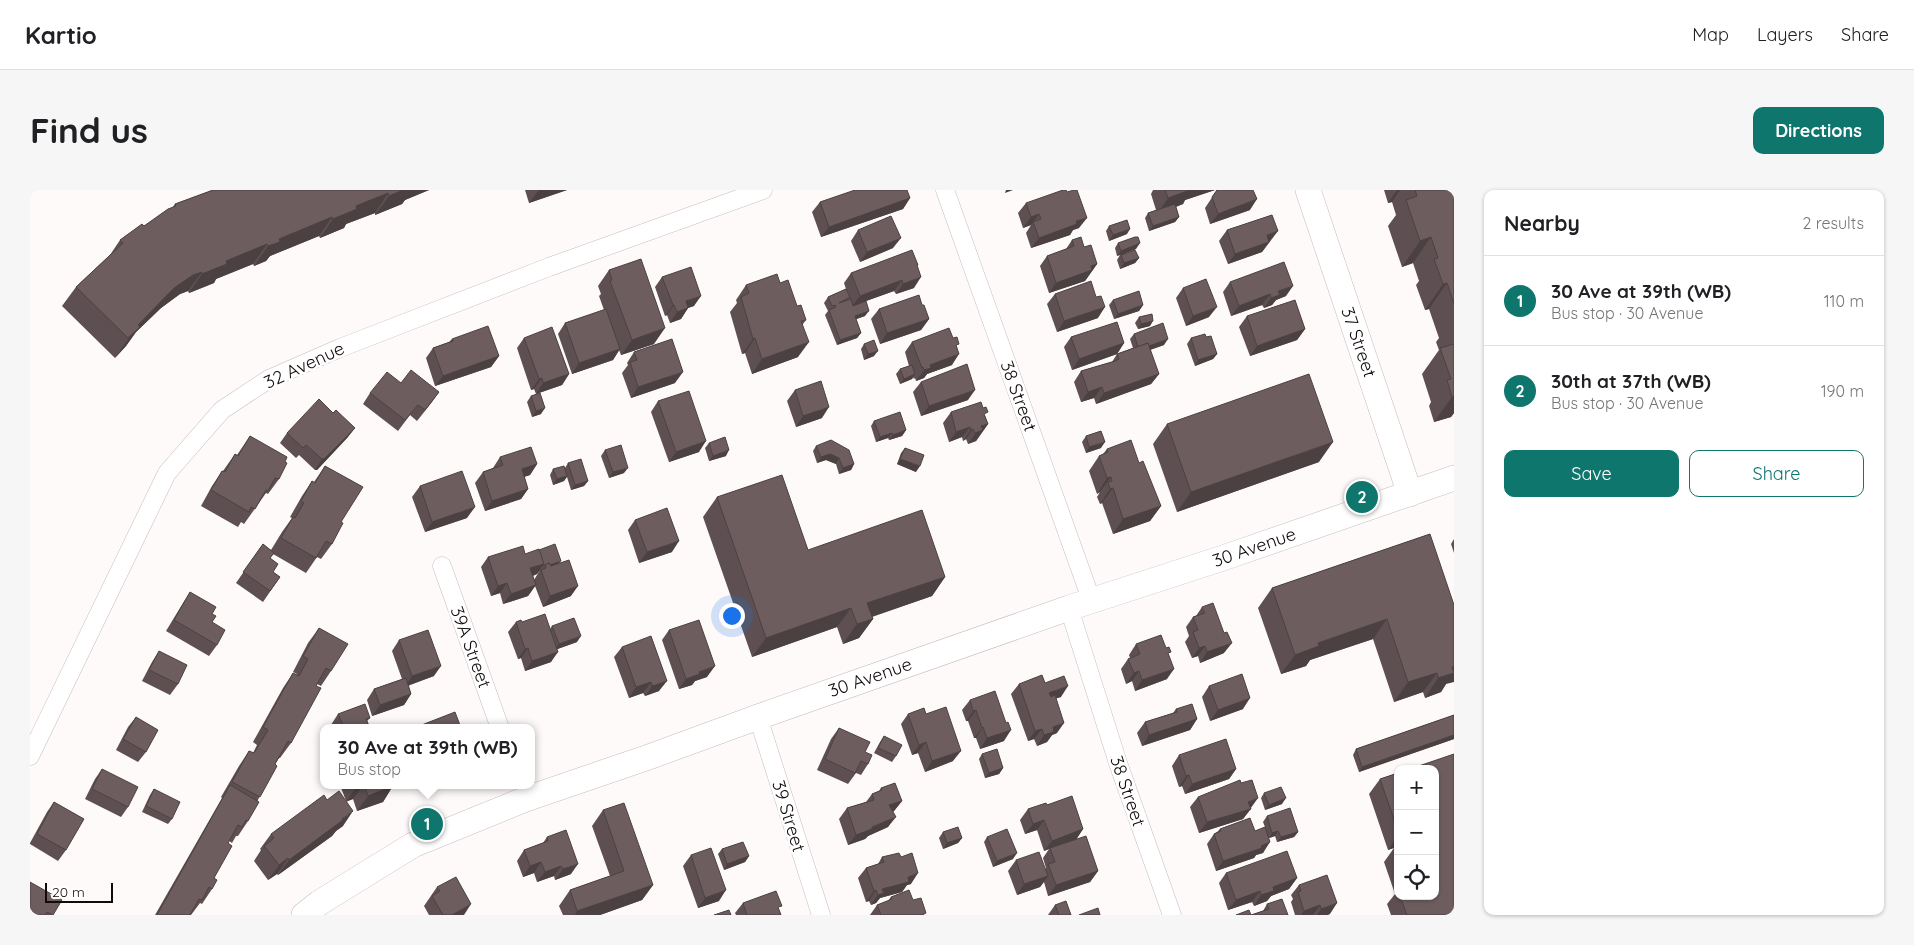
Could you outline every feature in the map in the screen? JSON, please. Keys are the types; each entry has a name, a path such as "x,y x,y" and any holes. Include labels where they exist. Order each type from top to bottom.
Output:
{"street":[{"name":"32 Avenue","path":"30,756 167,473 222,410 269,379 340,348 548,267 763,190"},
{"name":"38 Street","path":"946,190 1080,605 1118,763 1172,915"},
{"name":"37 Street","path":"1308,190 1410,494"},
{"name":"30 Avenue","path":"535,789 646,758 1080,605 1454,478"},
{"name":"39A Street","path":"442,566 499,724"},
{"name":"39 Street","path":"758,717 821,915"},
{"name":"30 Avenue","path":"304,915 413,845 523,792"}],"building":[{"path":"213,190 403,190 389,196 388,193 356,206 357,209 333,219 332,217 279,239 280,242 268,246 267,244 226,261 227,264 202,274 202,272 193,275 174,288 128,338 76,287 123,243 120,240 142,224 144,226 168,209 176,206 175,204"},
{"path":"855,190 907,190 910,198 829,227 820,202"},
{"path":"1063,190 1067,192 1077,190 1087,218 1076,221 1077,224 1039,238 1033,222 1041,219 1039,214 1031,217 1026,203"},
{"path":"1165,190 1190,190 1168,198"},
{"path":"1217,190 1253,190 1257,199 1218,214 1212,197"},
{"path":"1415,190 1454,190 1454,304 1447,283 1443,284 1434,259 1438,258 1431,237 1420,241 1406,200 1417,196"},
{"path":"1175,204 1179,217 1153,226 1148,213"},
{"path":"1272,215 1278,231 1267,235 1269,242 1235,254 1227,230"},
{"path":"891,216 901,238 867,252 858,230"},
{"path":"1127,220 1130,229 1113,235 1109,226"},
{"path":"1081,237 1084,247 1091,245 1097,264 1091,266 1092,270 1056,283 1047,256 1074,246 1072,240"},
{"path":"1138,237 1140,243 1121,251 1118,243"},
{"path":"912,250 921,277 903,284 902,280 860,296 851,273"},
{"path":"1135,250 1139,258 1124,263 1121,255"},
{"path":"641,259 665,328 632,340 610,281 612,280 609,270"},
{"path":"1284,262 1293,286 1278,291 1280,295 1271,298 1270,294 1239,306 1230,282"},
{"path":"691,267 701,296 686,301 688,308 677,312 662,277"},
{"path":"777,274 780,283 788,280 797,306 801,305 806,320 801,321 809,342 762,359 755,338 753,339 741,297 749,293 746,285"},
{"path":"1206,279 1217,307 1193,316 1183,288"},
{"path":"1091,281 1096,297 1101,296 1105,307 1064,321 1055,294"},
{"path":"846,289 850,297 839,303 851,299 853,306 866,301 869,311 855,316 861,333 840,340 829,310 836,307 835,305 832,306 828,297"},
{"path":"1139,291 1143,305 1118,314 1113,300"},
{"path":"919,295 929,319 887,333 879,309"},
{"path":"1295,300 1305,329 1257,346 1247,316"},
{"path":"606,309 620,349 579,363 565,323"},
{"path":"1152,314 1153,321 1141,324 1139,317"},
{"path":"1117,322 1124,343 1079,359 1071,337"},
{"path":"1163,323 1168,339 1149,346 1148,343 1138,347 1134,334"},
{"path":"488,326 499,356 443,376 433,348"},
{"path":"552,327 569,374 543,383 542,378 539,379 524,338"},
{"path":"949,328 953,338 957,337 959,344 956,345 959,354 930,365 931,368 924,370 912,342"},
{"path":"1205,334 1206,337 1211,336 1217,354 1198,360 1191,338"},
{"path":"672,339 683,372 638,387 630,362 637,360 634,352"},
{"path":"874,340 878,351 868,354 864,344"},
{"path":"1148,343 1159,374 1104,393 1102,387 1088,392 1081,371 1115,361 1119,359 1117,354"},
{"path":"1454,344 1454,396 1452,397 1447,380 1451,379 1440,348"},
{"path":"967,364 975,390 929,406 921,382"},
{"path":"912,365 915,374 904,379 900,369"},
{"path":"411,370 439,392 425,410 418,405 405,420 370,393 387,372 401,383"},
{"path":"1309,374 1333,442 1191,492 1167,424"},
{"path":"821,381 829,407 803,416 795,390"},
{"path":"689,391 706,441 676,452 658,401"},
{"path":"540,393 545,408 536,411 531,396"},
{"path":"319,399 333,413 336,410 355,428 324,459 306,445 303,448 287,433"},
{"path":"981,402 983,408 986,407 988,412 984,414 988,424 981,426 983,430 975,433 970,427 956,432 951,412"},
{"path":"900,412 906,430 880,437 874,421"},
{"path":"1101,431 1105,442 1089,447 1086,436"},
{"path":"250,436 287,457 285,462 287,463 279,479 275,478 255,509 251,507 249,512 211,490 222,471 225,472 235,454 238,456"},
{"path":"725,437 729,450 713,456 709,443"},
{"path":"831,440 849,450 854,464 843,468 839,458 830,454 821,457 816,446"},
{"path":"1131,440 1139,463 1143,461 1161,506 1123,519 1113,488 1110,489 1108,482 1112,481 1111,477 1107,478 1099,456 1108,452 1107,449"},
{"path":"621,445 628,468 613,472 605,450"},
{"path":"531,447 537,464 522,469 528,489 492,501 483,472 503,465 500,457"},
{"path":"905,448 924,455 920,466 900,459"},
{"path":"581,459 588,481 575,485 568,463"},
{"path":"325,466 363,487 341,522 343,523 332,544 326,541 316,558 281,538 293,517 295,518 304,503 301,501 312,481 315,483"},
{"path":"564,466 567,476 557,479 553,469"},
{"path":"462,471 475,507 432,522 420,486"},
{"path":"782,475 808,550 922,510 945,577 867,603 873,619 857,624 851,608 766,638 717,497"},
{"path":"667,508 679,541 647,552 635,520"},
{"path":"1430,534 1454,605 1454,667 1452,667 1454,673 1438,678 1437,673 1408,682 1387,619 1318,643 1319,646 1295,655 1272,588"},
{"path":"263,544 274,553 270,558 278,564 273,572 280,577 270,591 243,572"},
{"path":"555,544 561,561 544,566 539,550"},
{"path":"523,546 525,554 539,549 544,564 530,568 536,585 511,594 507,583 498,586 488,557"},
{"path":"569,560 578,586 550,596 541,570 546,568 545,565 549,563 551,566"},
{"path":"190,592 216,607 212,614 216,616 212,622 225,630 217,645 174,620"},
{"path":"1213,603 1224,633 1227,632 1232,643 1207,652 1205,646 1199,648 1193,632 1198,630 1193,617 1205,613 1202,607"},
{"path":"545,614 558,652 532,661 528,648 525,649 516,622 521,620 522,622"},
{"path":"574,618 581,636 559,644 552,626"},
{"path":"699,620 715,666 686,679 669,630"},
{"path":"319,628 348,644 331,671 326,668 316,686 321,688 291,743 288,741 275,764 277,766 260,797 232,782 249,751 254,753 268,730 263,727 293,673 299,676 308,659 303,656"},
{"path":"428,630 441,666 412,676 399,640"},
{"path":"1161,635 1166,648 1169,647 1171,652 1168,653 1174,669 1142,680 1139,671 1134,673 1128,659 1140,654 1136,644"},
{"path":"651,636 667,681 652,686 651,682 636,687 622,647"},
{"path":"159,651 187,665 178,684 149,670"},
{"path":"1242,674 1250,698 1218,710 1209,686"},
{"path":"1042,675 1045,683 1064,676 1068,686 1049,693 1051,697 1055,695 1064,723 1053,727 1054,732 1044,735 1042,729 1035,731 1019,684"},
{"path":"406,678 411,694 380,705 374,689"},
{"path":"995,691 1006,723 1008,722 1011,730 987,738 976,710 973,711 970,700"},
{"path":"365,704 370,718 366,719 368,724 343,724 338,714"},
{"path":"1192,704 1197,719 1149,735 1145,722 1177,712 1176,709"},
{"path":"946,707 961,751 932,761 926,742 919,745 908,714 924,708 926,714"},
{"path":"455,712 460,724 424,724"},
{"path":"1454,715 1454,735 1362,767 1356,749"},
{"path":"136,717 158,730 146,752 123,739"},
{"path":"839,728 870,742 865,752 872,755 868,764 861,761 855,773 825,759"},
{"path":"884,736 902,745 896,756 878,748"},
{"path":"1226,739 1236,769 1192,784 1189,775 1186,776 1179,755"},
{"path":"997,749 1003,768 989,773 982,754"},
{"path":"1454,754 1454,915 1407,915 1401,900 1439,900 1439,765 1422,765"},
{"path":"102,769 138,787 128,807 92,789"},
{"path":"1394,774 1394,819 1380,779"},
{"path":"1240,780 1241,783 1252,780 1258,798 1248,802 1251,809 1207,822 1198,797"},
{"path":"895,783 902,801 889,805 896,817 856,835 847,808 874,800 872,794 882,790 881,788"},
{"path":"230,785 259,802 248,821 246,820 242,827 238,825 228,843 232,846 214,878 217,880 212,889 209,887 202,900 199,899 190,915 157,915"},
{"path":"1281,787 1286,798 1269,805 1264,793"},
{"path":"154,789 180,802 172,819 146,806"},
{"path":"365,789 386,789 368,796"},
{"path":"339,791 353,811 289,860 288,858 279,865 264,846 274,838 271,834 324,795 327,800"},
{"path":"1072,796 1083,829 1052,841 1044,820 1033,824 1028,809 1046,803 1047,805"},
{"path":"54,802 84,819 66,850 37,834"},
{"path":"624,803 653,885 577,911 570,890 624,871 603,810"},
{"path":"1290,808 1298,832 1281,837 1278,831 1272,833 1267,816"},
{"path":"1250,818 1255,831 1265,827 1270,842 1261,846 1262,848 1223,861 1214,834 1221,831 1220,829"},
{"path":"958,827 962,838 947,843 943,832"},
{"path":"1007,829 1017,853 997,861 987,837"},
{"path":"566,830 578,864 563,869 561,866 545,872 541,862 530,866 524,850 548,841 547,837"},
{"path":"1086,836 1098,871 1056,885 1048,864 1055,862 1050,848"},
{"path":"743,842 749,856 727,864 722,849"},
{"path":"711,848 726,890 705,898 691,855"},
{"path":"1287,851 1297,878 1273,887 1274,891 1261,895 1260,891 1236,900 1226,873"},
{"path":"1039,852 1048,876 1024,884 1016,860"},
{"path":"899,853 901,857 912,853 918,873 908,877 909,882 882,889 884,893 878,895 876,890 874,891 866,868 884,862 882,857"},
{"path":"1327,875 1337,903 1321,909 1320,905 1304,911 1298,892 1301,891 1299,885"},
{"path":"456,877 471,904 452,915 443,915 432,896 440,891 437,887"},
{"path":"30,882 62,900 53,915 47,912 45,915 30,915"},
{"path":"909,890 913,900 921,898 926,913 921,915 881,915 877,905"},
{"path":"776,891 782,906 778,907 781,915 747,915 743,903"},
{"path":"1282,899 1288,915 1251,915 1269,909 1267,904"},
{"path":"1066,901 1071,915 1059,915 1055,905"},
{"path":"1098,908 1100,915 1079,915"},
{"path":"729,910 731,915 714,915"},
{"path":"1249,910 1251,915 1236,915"}],"place":[{"name":"30th at 37th (WB)","path":"1362,497"},
{"name":"30 Ave at 39th (WB)","path":"427,824"}]}
